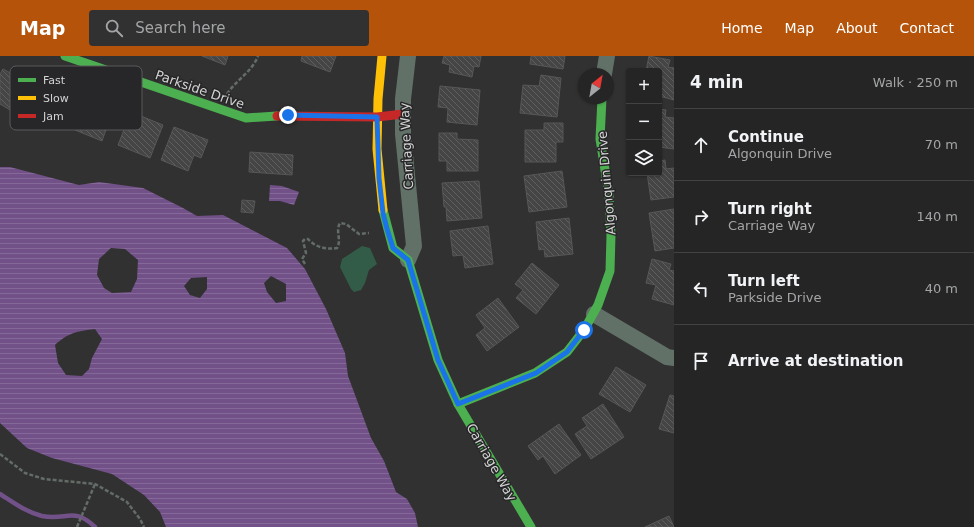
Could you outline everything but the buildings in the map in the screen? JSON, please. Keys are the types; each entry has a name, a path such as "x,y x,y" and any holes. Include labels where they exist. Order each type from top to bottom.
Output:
{"street":[{"name":"Parkside Drive","path":"65,56 94,66"},
{"name":"Carriage Way","path":"382,56 377,117 378,171 383,213 393,248 408,260 438,360 458,404 531,527"},
{"name":"Carriage Way","path":"408,56 403,99 403,134 414,246 408,260"},
{"path":"605,68 608,56"},
{"name":"Parkside Drive","path":"142,83 246,118 288,115 377,117 403,114"},
{"name":"Algonquin Drive","path":"458,404 536,373 567,352 594,314 610,271 612,235 609,195 600,139 602,104"},
{"path":"594,314 668,357 674,358"}],"path":[{"path":"220,110 230,89 255,64 258,56"},
{"path":"305,264 302,259 306,254 303,241 308,239 313,244 332,249 337,248 339,245 338,227 340,223 346,224 359,234 369,234"},
{"path":"0,454 25,472 44,479 95,484 127,502 144,527"},
{"path":"78,527 95,484"}],"green space":[{"path":"362,246 370,248 377,264 369,270 361,290 354,292 340,267 342,259"}],"shaded area":[{"path":"0,167 10,167 79,185 99,182 143,188 197,216 223,215 287,248 305,269 326,309 345,353 348,376 371,438 384,461 396,492 407,499 415,513 418,527 166,527 160,512 144,495 112,474 52,458 27,448 0,423","holes":["111,248 125,249 138,260 137,279 131,292 112,293 104,288 97,275 99,259","271,276 286,284 286,301 276,303 267,292 264,283","207,277 207,289 200,298 190,295 184,286 191,278","95,329 102,339 92,358 89,369 82,376 66,375 58,363 55,345 69,335"]},
{"path":"270,185 282,186 299,192 294,205 280,201 269,201"}],"waterway":[{"path":"0,494 20,507 36,514 51,517 81,517 95,527"}],"traffic: fast":[{"path":"65,56 94,66"},
{"path":"142,82 246,118 277,116"},
{"path":"458,404 535,373 567,352 584,330 598,305 610,271 611,235 609,195 600,139 602,104"},
{"path":"383,210 393,248 408,260 438,360 458,404 531,527"}],"traffic: slow":[{"path":"382,56 378,99 377,149 383,210"}],"traffic: jam":[{"path":"277,116 377,117 403,114"}],"route":[{"path":"288,115 377,117 379,178 383,213 387,229 393,248 408,260 438,360 458,404 536,373 567,352 584,330"}]}
